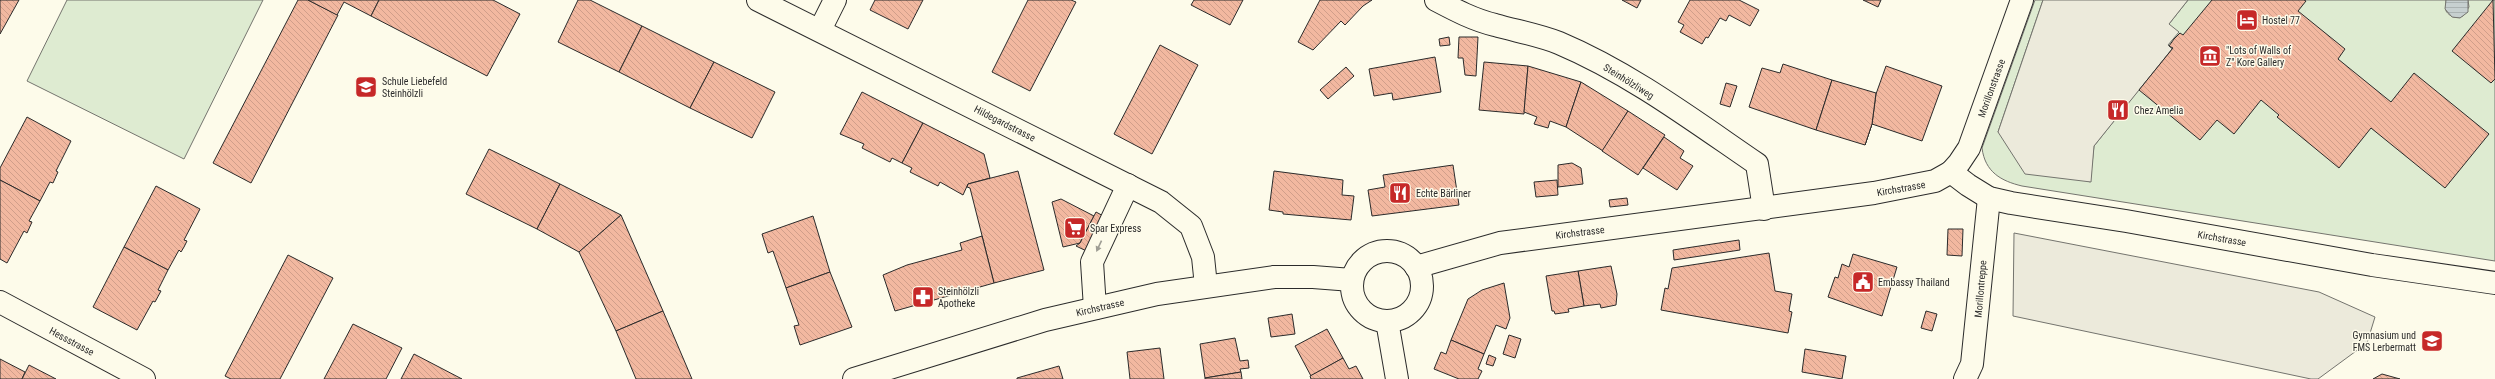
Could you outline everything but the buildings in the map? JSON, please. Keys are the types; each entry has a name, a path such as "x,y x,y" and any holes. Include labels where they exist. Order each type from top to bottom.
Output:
{"street":[{"name":"Hildegardstrasse","path":"758,0 1161,202 1191,226 1203,256 1206,286"},
{"path":"820,30 835,0"},
{"name":"Steinhölzliweg","path":"1436,0 1463,6 1495,26 1546,38 1580,53 1620,75 1702,127 1757,164 1764,209"},
{"name":"Morillonstrasse","path":"1951,172 1969,148 2022,0"},
{"name":"Kirchstrasse","path":"1416,266 1500,243 1764,209 1908,188 1935,181 1951,172 1989,198 2343,260 2495,284"},
{"path":"1095,308 1092,262 1128,185"},
{"name":"Morillontreppe","path":"1965,379 1972,364 1989,198"},
{"path":"1379,253 1400,254 1416,266 1420,276 1420,298 1408,314 1387,322 1368,316 1360,309 1355,300 1352,280 1362,263 1379,253"},
{"name":"Kirchstrasse","path":"865,377 1003,332 1095,308 1206,286 1293,276 1352,280"},
{"name":"Hessstrasse","path":"0,302 144,379"},
{"path":"1387,322 1395,378"}],"green space":[{"path":"67,0 263,0 184,159 27,81"},
{"path":"2035,0 2043,0 1998,132 2090,182 2094,146 2172,48 2168,46 2169,24 2188,0 2446,0 2446,11 2451,16 2458,17 2463,16 2469,7 2468,0 2495,0 2495,261 2022,186 2001,178 1990,169 1982,148"}],"shaded area":[{"path":"2043,0 2188,0 2169,24 2179,32 2168,45 2172,49 2094,146 2091,182 2025,174 1998,132"},
{"path":"2446,0 2468,0 2468,12 2460,18 2452,17 2445,9"},
{"path":"2014,233 2319,292 2375,317 2367,343 2318,379 2311,379 2013,316"}],"place":[{"name":"Hostel 77","path":"2247,20"},
{"name":"\"Lots of Walls of Z\" Kore Gallery","path":"2210,56"},
{"name":"Schule Liebefeld Steinhölzli","path":"366,87"},
{"name":"Chez Amelia","path":"2118,110"},
{"name":"Echte Bärliner","path":"1400,193"},
{"name":"Spar Express","path":"1075,228"},
{"name":"Embassy Thailand","path":"1863,282"},
{"name":"Steinhölzli Apotheke","path":"923,297"},
{"name":"Gymnasium und FMS Lerbermatt","path":"2432,341"}]}
